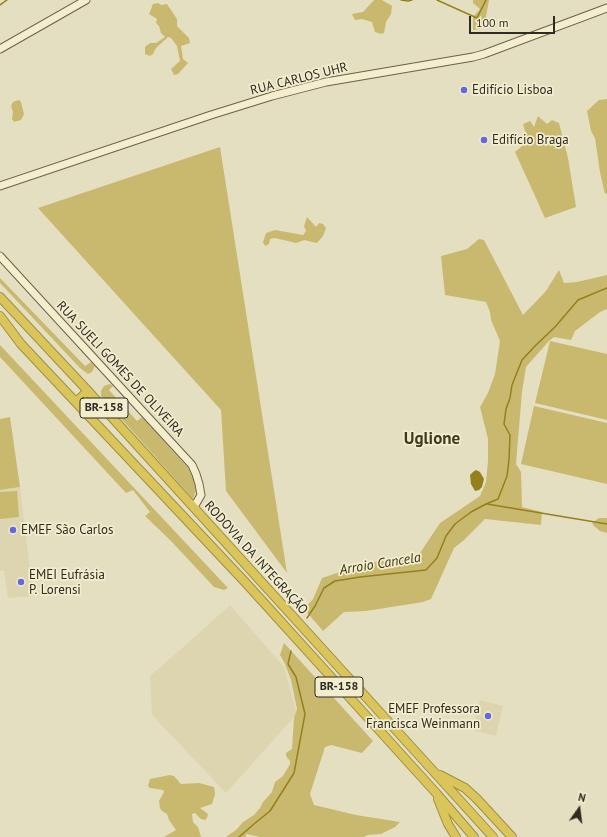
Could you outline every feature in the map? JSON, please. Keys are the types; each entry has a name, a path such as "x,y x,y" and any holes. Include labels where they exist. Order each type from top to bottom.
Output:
{"highway":[{"name":"RODOVIA DA INTEGRAÇÃO","path":"0,297 194,507 493,837"},
{"name":"RODOVIA DA INTEGRAÇÃO","path":"0,316 21,344 245,582 437,794 474,837"},
{"path":"0,327 21,344"},
{"path":"76,402 88,391"},
{"path":"245,582 254,574"},
{"name":"BR-158","path":"435,773 465,788 512,837"},
{"name":"BR-158","path":"437,794 448,824 456,837"}],"street":[{"path":"0,49 86,0"},
{"name":"RUA CARLOS UHR","path":"0,186 272,96 326,82 473,57 607,8"},
{"name":"RUA SUELI GOMES DE OLIVEIRA","path":"0,256 192,465 199,484 200,495 194,507"}],"shaded area":[{"path":"374,0 382,0 392,6 391,14 386,22 384,33 381,34 375,32 372,22 362,19 355,20 352,14 363,12"},
{"path":"473,0 489,0 484,28 473,30 473,17 480,9 473,3"},
{"path":"158,3 161,5 167,4 177,19 177,26 189,38 190,43 181,46 183,59 188,63 178,74 174,75 171,69 180,61 177,46 171,38 168,37 150,56 145,54 145,47 150,43 156,43 165,37 161,33 159,26 156,23 157,19 149,14 153,4"},
{"path":"607,99 607,193 605,194 595,138 591,131 587,111 599,100"},
{"path":"19,100 21,102 24,114 21,120 14,122 12,119 13,112 11,106 13,102"},
{"path":"538,116 547,124 552,120 559,123 568,158 576,207 545,218 515,152 528,141 523,124 530,121 534,127"},
{"path":"220,147 287,573 226,491 221,410 38,208"},
{"path":"307,217 316,227 319,223 323,224 326,228 323,236 317,243 304,240 296,243 275,238 270,239 269,244 265,246 263,242 266,233 275,230 303,235 306,231 304,226"},
{"path":"479,239 484,240 523,315 546,291 559,270 564,283 577,282 607,275 607,309 600,312 575,331 571,340 554,337 526,367 522,392 516,464 521,472 522,507 542,512 541,525 485,519 454,548 431,599 423,602 366,611 344,612 323,631 304,609 313,599 322,578 367,563 418,556 440,523 480,496 486,482 488,439 480,407 488,393 495,374 500,341 491,320 486,302 445,295 441,256 467,249"},
{"path":"0,278 85,366 91,362 95,366 92,372 88,374 80,368 0,283"},
{"path":"550,341 607,354 607,420 535,403"},
{"path":"0,345 228,588 224,590 214,587 171,541 145,516 150,512 133,490 126,493 0,357"},
{"path":"110,384 113,386 109,390 137,421 142,417 189,469 194,480 196,491 193,499 101,396 101,391 104,386"},
{"path":"534,406 607,423 607,484 521,464"},
{"path":"10,417 20,487 0,490 0,419"},
{"path":"476,470 480,472 484,479 482,487 475,491 471,484 470,475"},
{"name":"EMEF São Carlos","path":"20,487 33,596 8,598 4,571 0,571 0,490"},
{"path":"17,491 19,517 0,519 0,492"},
{"path":"599,518 607,518 607,533 600,531 592,523"},
{"path":"230,605 284,667 297,714 226,793 152,715 150,676"},
{"path":"284,643 373,741 362,753 331,745 325,747 310,794 314,805 356,815 400,822 395,827 381,834 368,835 364,837 260,837 246,834 246,837 226,837 236,830 243,822 254,815 272,792 275,782 283,776 290,764 286,753 292,749 294,718 297,709 291,680 280,655"},
{"name":"EMEF Professora Francisca Weinmann","path":"480,700 503,706 496,736 473,730"},
{"path":"170,775 174,776 181,784 199,783 214,787 215,794 212,804 200,808 208,814 207,818 205,820 201,819 195,813 192,814 193,822 198,827 201,837 164,837 176,830 167,814 160,808 159,801 164,792 163,790 150,788 148,786 150,779"}],"waterway":[{"path":"0,5 7,0"},
{"path":"401,0 412,0"},
{"path":"437,0 477,18 486,0"},
{"name":"Arroio Cancela","path":"307,618 324,588 335,581 426,570 437,558 446,536 455,524 471,512 498,499 507,476 509,460 510,435 504,424 506,409 510,398 512,385 522,360 555,327 578,300 607,288"},
{"path":"487,504 607,524"},
{"name":"Arroio Cancela","path":"239,837 270,811 294,773 305,714 296,677 288,664 291,651"}],"place":[{"name":"Edifício Lisboa","path":"464,90"},
{"name":"Edifício Braga","path":"484,140"},
{"name":"EMEF São Carlos","path":"13,530"},
{"name":"EMEI Eufrásia P. Lorensi","path":"21,582"},
{"name":"EMEF Professora Francisca Weinmann","path":"488,716"}],"district":[{"name":"Uglione","path":"432,439"}]}
